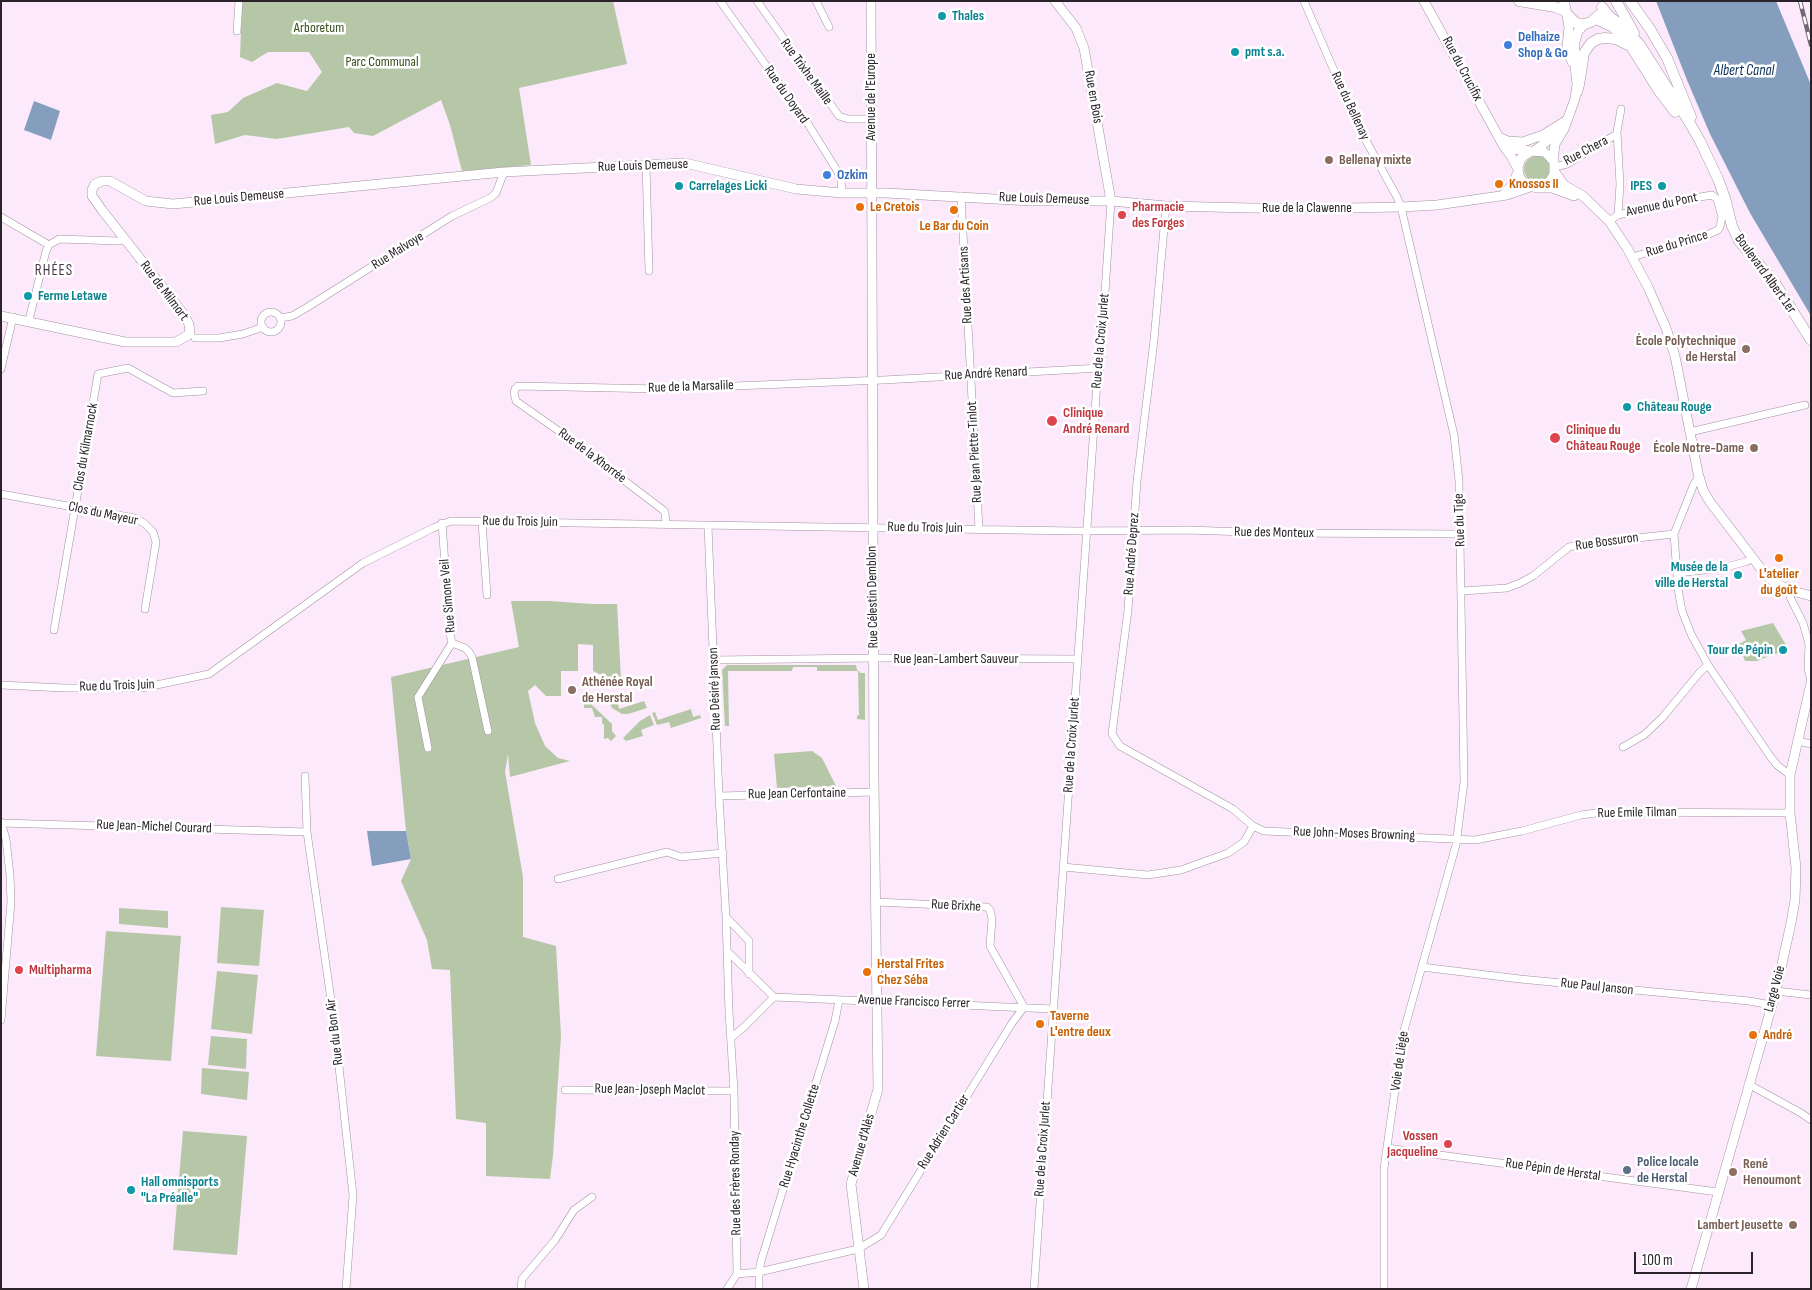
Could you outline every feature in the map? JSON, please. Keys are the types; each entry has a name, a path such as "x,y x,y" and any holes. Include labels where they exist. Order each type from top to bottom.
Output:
{"main road":[{"path":"1519,1 1565,9 1576,23 1585,24 1596,19"},
{"path":"1616,1 1637,47"},
{"path":"1630,1 1660,45 1702,145"},
{"name":"Boulevard Albert 1er","path":"1602,4 1596,19 1619,32 1637,47"},
{"name":"Boulevard Albert 1er","path":"1602,4 1610,17 1623,26 1637,47 1659,91 1702,145 1720,185 1732,226 1739,241 1775,284 1811,340"},
{"path":"1576,92 1579,85 1584,53 1591,43 1602,38 1616,39 1637,47"}],"street":[{"path":"237,31 239,1"},
{"name":"Rue du Doyard","path":"720,1 808,124 838,172 842,193"},
{"name":"Rue Trixhe Maille","path":"756,1 839,116 848,119 870,119"},
{"path":"816,1 829,27"},
{"name":"Avenue de l'Europe","path":"871,1 870,119 872,193"},
{"name":"Rue en Bois","path":"1055,1 1076,28 1084,48 1111,201"},
{"name":"Rue du Bellenay","path":"1304,1 1354,118 1401,207"},
{"name":"Rue du Crucifix","path":"1424,1 1518,171"},
{"path":"1565,9 1569,27 1567,48 1574,66"},
{"path":"1542,187 1552,180 1555,144 1564,129 1573,107 1576,92 1574,66 1576,36 1585,24"},
{"name":"Rue Chera","path":"1618,214 1620,184 1618,134 1621,109"},
{"path":"1498,136 1508,141 1522,142 1543,135 1567,120"},
{"path":"1503,195 1512,185 1521,158 1546,142 1567,120"},
{"name":"Rue Chera","path":"1554,167 1567,164 1618,134"},
{"name":"Rue du Crucifix","path":"1498,136 1513,148 1533,151"},
{"path":"1533,151 1544,152 1564,184 1583,196 1609,221 1651,293 1670,338 1678,366 1699,477 1710,502 1752,559 1769,578 1789,590 1811,596"},
{"name":"Rue Louis Demeuse","path":"173,204 504,172 685,163 796,189 842,193 961,196 1031,201 1111,201"},
{"path":"646,165 649,271"},
{"path":"1518,171 1521,180 1530,186 1560,190 1590,203"},
{"name":"Rue Malvoye","path":"280,318 292,316 452,216 490,198 496,193 504,172"},
{"name":"Rue de Milmort","path":"1,316 28,320 125,342 176,342 190,334 189,324 182,312 92,196 92,190 95,184 102,181 110,181 146,201 173,204"},
{"name":"Rue de la Clawenne","path":"1111,201 1166,206 1295,209 1401,207 1437,205 1503,195 1530,186"},
{"name":"Rue Célestin Demblon","path":"872,193 876,1001"},
{"name":"Avenue du Pont","path":"1609,221 1618,214 1712,195 1717,199 1720,209 1722,217 1720,227"},
{"name":"Rue des Artisans","path":"961,196 971,375"},
{"name":"Rue de la Croix Jurlet","path":"1034,1289 1097,381 1100,379 1111,201"},
{"name":"Rue André Deprez","path":"1166,206 1159,295 1137,481 1128,610 1112,734 1120,746 1233,809 1253,826"},
{"name":"Rue du Tige","path":"1401,207 1454,435 1459,481 1464,782 1457,839"},
{"path":"1,217 49,245"},
{"name":"Rue du Prince","path":"1632,258 1710,234 1720,227"},
{"path":"28,320 46,250 49,245 59,239 119,241 125,239"},
{"name":"Rue Malvoye","path":"272,312 280,318 281,324 275,332 269,332 263,327 262,320 266,314 272,312"},
{"path":"1,369 13,317"},
{"name":"Rue Malvoye","path":"195,338 219,338 243,334 263,327"},
{"name":"Clos du Kilmarnock","path":"54,630 98,374 128,368 173,393 203,392"},
{"name":"Rue André Renard","path":"872,381 1100,368"},
{"name":"Rue Jean Piette-Tinlot","path":"971,375 979,529"},
{"name":"Rue de la Marsalile","path":"514,393 518,386 661,389 872,381"},
{"name":"Rue de la Xhorrée","path":"514,393 519,404 563,434 663,510 666,523"},
{"path":"1690,432 1805,405"},
{"path":"1699,477 1694,484 1674,534 1678,589 1682,611 1691,634 1708,665 1770,756 1777,765 1790,774"},
{"name":"Clos du Mayeur","path":"1,494 134,518 144,523 153,532 156,542 145,609"},
{"name":"Rue du Trois Juin","path":"1,685 64,688 142,688 209,674 363,563 451,521 666,523 708,526 873,526 1087,531"},
{"path":"482,522 488,595"},
{"name":"Rue Simone Veil","path":"428,748 418,697 452,643 442,524"},
{"name":"Rue Désiré Janson","path":"708,526 731,1038"},
{"name":"Rue des Monteux","path":"1087,531 1188,530 1274,533 1461,534"},
{"name":"Rue Bossuron","path":"1462,590 1507,588 1520,583 1533,576 1569,547 1596,542 1674,534"},
{"path":"1678,573 1722,568 1752,559"},
{"path":"1789,590 1790,597 1803,623 1810,645 1808,669 1811,682"},
{"path":"452,643 470,652 488,731"},
{"name":"Rue Jean-Lambert Sauveur","path":"714,660 874,658 1078,659"},
{"path":"1623,747 1644,735 1662,718 1708,665"},
{"name":"Large Voie","path":"1691,1289 1776,991 1795,900 1796,868 1790,812 1790,774 1811,682"},
{"path":"1798,741 1811,744"},
{"name":"Rue du Bon Air","path":"305,776 307,832 334,1021 353,1195 346,1289"},
{"name":"Rue Jean Cerfontaine","path":"719,796 874,792"},
{"name":"Rue Emile Tilman","path":"1457,839 1475,840 1491,838 1581,815 1603,812 1790,812"},
{"path":"1,822 6,839 11,902 2,988 1,1020"},
{"name":"Rue Jean-Michel Courard","path":"1,822 307,832"},
{"path":"1063,867 1148,875 1181,870 1228,853 1244,842 1253,826"},
{"name":"Rue John-Moses Browning","path":"1253,826 1264,831 1457,839"},
{"name":"Voie de Liège","path":"1384,1289 1383,1186 1403,1034 1457,839"},
{"path":"558,879 667,852 681,857 722,853"},
{"name":"Rue Brixhe","path":"876,902 987,906 992,919 990,946 1024,1007"},
{"path":"726,917 749,941 749,974"},
{"path":"727,951 774,997 731,1038"},
{"name":"Rue Paul Janson","path":"1422,967 1772,1005"},
{"path":"1776,991 1811,995"},
{"name":"Avenue Francisco Ferrer","path":"774,997 1053,1009"},
{"name":"Rue Hyacinthe Collette","path":"758,1272 835,1021 839,1000"},
{"name":"Avenue d'Alès","path":"864,1289 851,1184 878,1089 878,1016 876,1001"},
{"name":"Rue Adrien Cartier","path":"858,1250 881,1235 1012,1023 1024,1007"},
{"name":"Rue des Frères Ronday","path":"731,1038 734,1091 737,1274"},
{"path":"1748,1084 1811,1120"},
{"name":"Rue Jean-Joseph Maclot","path":"565,1090 734,1091"},
{"name":"Rue Pépin de Herstal","path":"1387,1148 1718,1192"},
{"path":"521,1289 522,1279 555,1240 574,1210 592,1197"},
{"path":"727,1289 737,1274 758,1272 858,1250"},
{"path":"758,1272 759,1289"}],"green space":[{"name":"Parc Communal","path":"242,1 613,1 627,64 519,88 531,165 462,171 450,125 441,100 373,136 354,133 349,127 277,139 245,135 215,144 211,115 228,112 243,98 277,83 307,91 322,72 309,52 268,52 252,62 240,57"},
{"path":"1537,156 1546,160 1550,169 1546,178 1537,182 1528,178 1524,169 1528,160"},
{"path":"511,601 617,604 621,679 611,680 605,675 593,671 593,645 578,644 578,671 561,671 561,696 546,696 535,685 528,691 535,723 545,746 558,758 570,761 510,777 508,754 505,772 523,877 523,937 556,946 561,1036 550,1179 486,1176 486,1123 456,1119 450,970 432,969 427,940 401,881 411,859 406,831 391,677 519,647"},
{"path":"1773,623 1786,645 1779,647 1778,653 1757,661 1745,661 1739,644 1746,640 1741,631"},
{"path":"727,665 856,665 860,673 865,673 865,720 857,719 859,715 858,671 817,671 817,667 793,667 792,671 728,671 729,726 725,726 722,670"},
{"path":"617,698 619,709 644,701 647,708 622,714 612,708 609,702"},
{"path":"584,703 591,704 612,724 612,731 616,736 611,741 608,738 604,739 602,717 595,717 592,708 584,708"},
{"path":"691,709 693,717 700,715 701,718 671,728 669,722 657,725 652,713 655,712 658,720"},
{"path":"650,715 654,725 641,730 643,736 626,741 623,738 640,721"},
{"path":"812,751 822,758 836,786 777,788 774,754"},
{"path":"221,907 264,910 259,966 217,963"},
{"path":"119,908 168,911 168,928 119,924"},
{"path":"106,931 181,936 171,1061 96,1056"},
{"path":"217,971 258,975 252,1034 211,1029"},
{"path":"211,1036 247,1039 246,1069 208,1065"},
{"path":"202,1068 249,1072 247,1100 201,1094"},
{"path":"183,1131 247,1136 237,1255 173,1250"}],"water":[{"name":"Albert Canal","path":"1656,1 1776,1 1811,85 1811,316 1750,213 1710,134"},
{"path":"34,101 60,111 51,140 24,130"},
{"path":"367,831 406,831 411,859 372,866"}],"railway":[{"path":"1800,1 1811,45"}],"place":[{"name":"Thales","path":"942,16"},
{"name":"Delhaize Shop & Go","path":"1508,45"},
{"name":"pmt s.a.","path":"1235,52"},
{"name":"Bellenay mixte","path":"1329,160"},
{"name":"Ozkim","path":"827,175"},
{"name":"Knossos II","path":"1499,184"},
{"name":"Carrelages Licki","path":"679,186"},
{"name":"IPES","path":"1662,186"},
{"name":"Le Cretois","path":"860,207"},
{"name":"Le Bar du Coin","path":"954,210"},
{"name":"Pharmacie des Forges","path":"1122,215"},
{"name":"Ferme Letawe","path":"28,296"},
{"name":"École Polytechnique de Herstal","path":"1746,349"},
{"name":"Château Rouge","path":"1627,407"},
{"name":"Clinique André Renard","path":"1052,421"},
{"name":"Clinique du Château Rouge","path":"1555,438"},
{"name":"École Notre-Dame","path":"1754,448"},
{"name":"L'atelier du goût","path":"1779,558"},
{"name":"Musée de la ville de Herstal","path":"1738,575"},
{"name":"Tour de Pépin","path":"1783,650"},
{"name":"Athénée Royal de Herstal","path":"572,690"},
{"name":"Multipharma","path":"19,970"},
{"name":"Herstal Frites Chez Séba","path":"867,972"},
{"name":"Taverne L'entre deux","path":"1040,1024"},
{"name":"André","path":"1753,1035"},
{"name":"Vossen Jacqueline","path":"1448,1144"},
{"name":"Police locale de Herstal","path":"1627,1170"},
{"name":"René Henoumont","path":"1733,1172"},
{"name":"Hall omnisports \"La Préalle\"","path":"131,1190"},
{"name":"Lambert Jeusette","path":"1793,1225"}],"district":[{"name":"RHÉES","path":"54,271"}],"park label":[{"name":"Arboretum","path":"319,28"}]}
